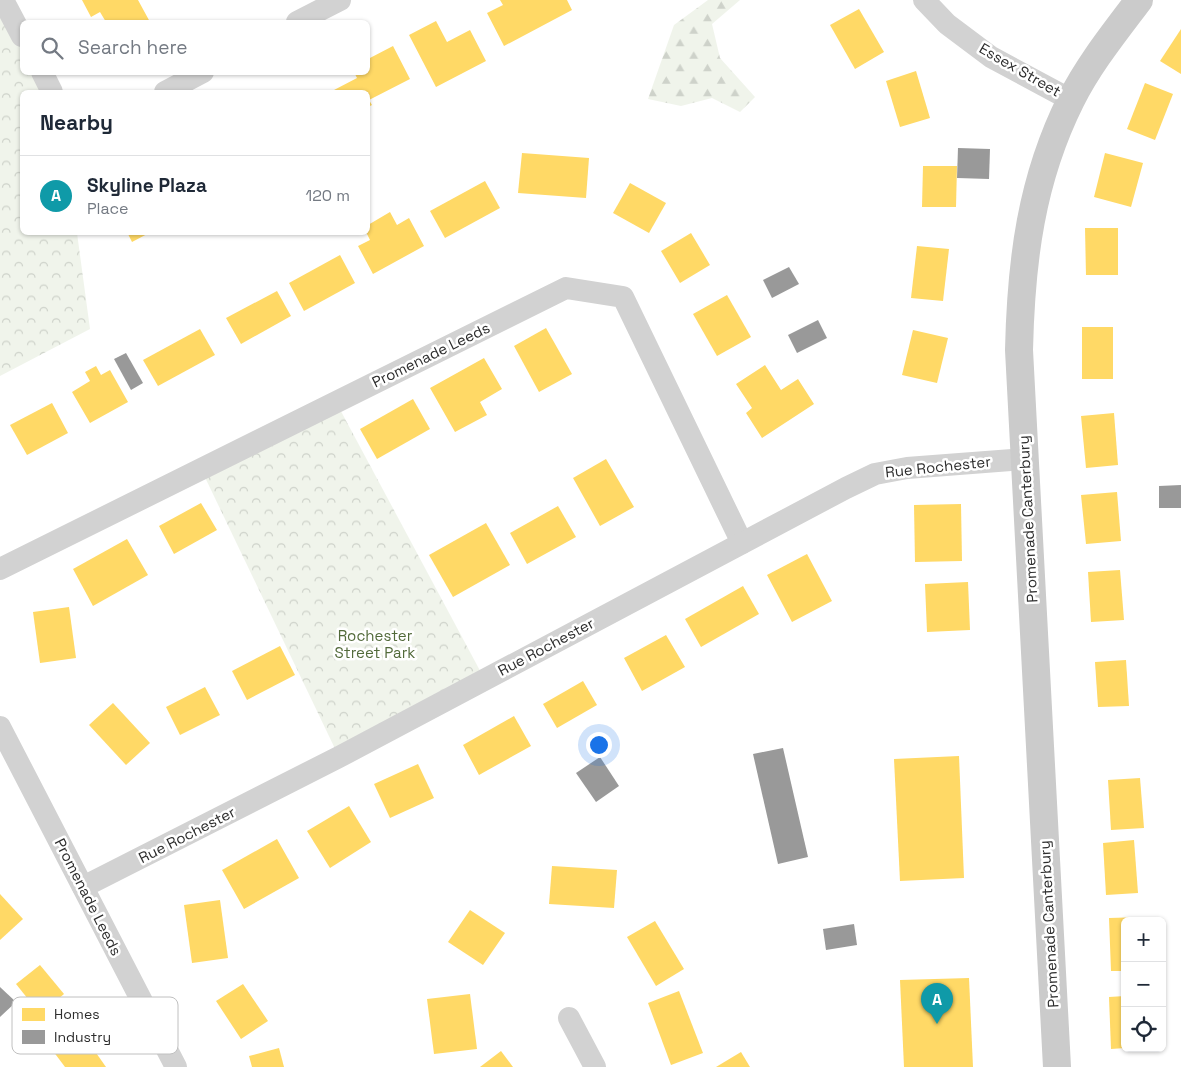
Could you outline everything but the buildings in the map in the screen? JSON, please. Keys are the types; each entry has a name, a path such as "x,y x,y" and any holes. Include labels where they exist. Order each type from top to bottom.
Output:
{"street":[{"path":"3,0 20,32"},
{"path":"301,20 340,0"},
{"name":"Essex Street","path":"924,0 948,24 991,57 1071,100"},
{"name":"Promenade Canterbury","path":"1057,1067 1024,459 1019,350 1020,283 1030,215 1048,153 1071,100 1096,58 1139,0"},
{"path":"44,75 51,90"},
{"path":"169,90 197,75"},
{"name":"Promenade Leeds","path":"0,569 566,288 623,297 742,543"},
{"name":"Rue Rochester","path":"83,888 339,757 876,474 907,468 1024,459"},
{"name":"Promenade Leeds","path":"0,727 140,997"},
{"path":"569,1018 594,1067"},
{"name":"Promenade Leeds","path":"169,1054 176,1067"}],"green space":[{"path":"0,0 20,33 20,75 43,75 51,90 20,90 20,235 77,235 90,329 0,376"},
{"path":"708,0 740,0 712,24 720,58 755,97 740,112 712,98 681,106 648,99 674,25"},
{"name":"Rochester Street Park","path":"336,402 485,680 339,757 201,469"}],"place":[{"name":"Skyline Plaza","path":"937,1024"}]}
